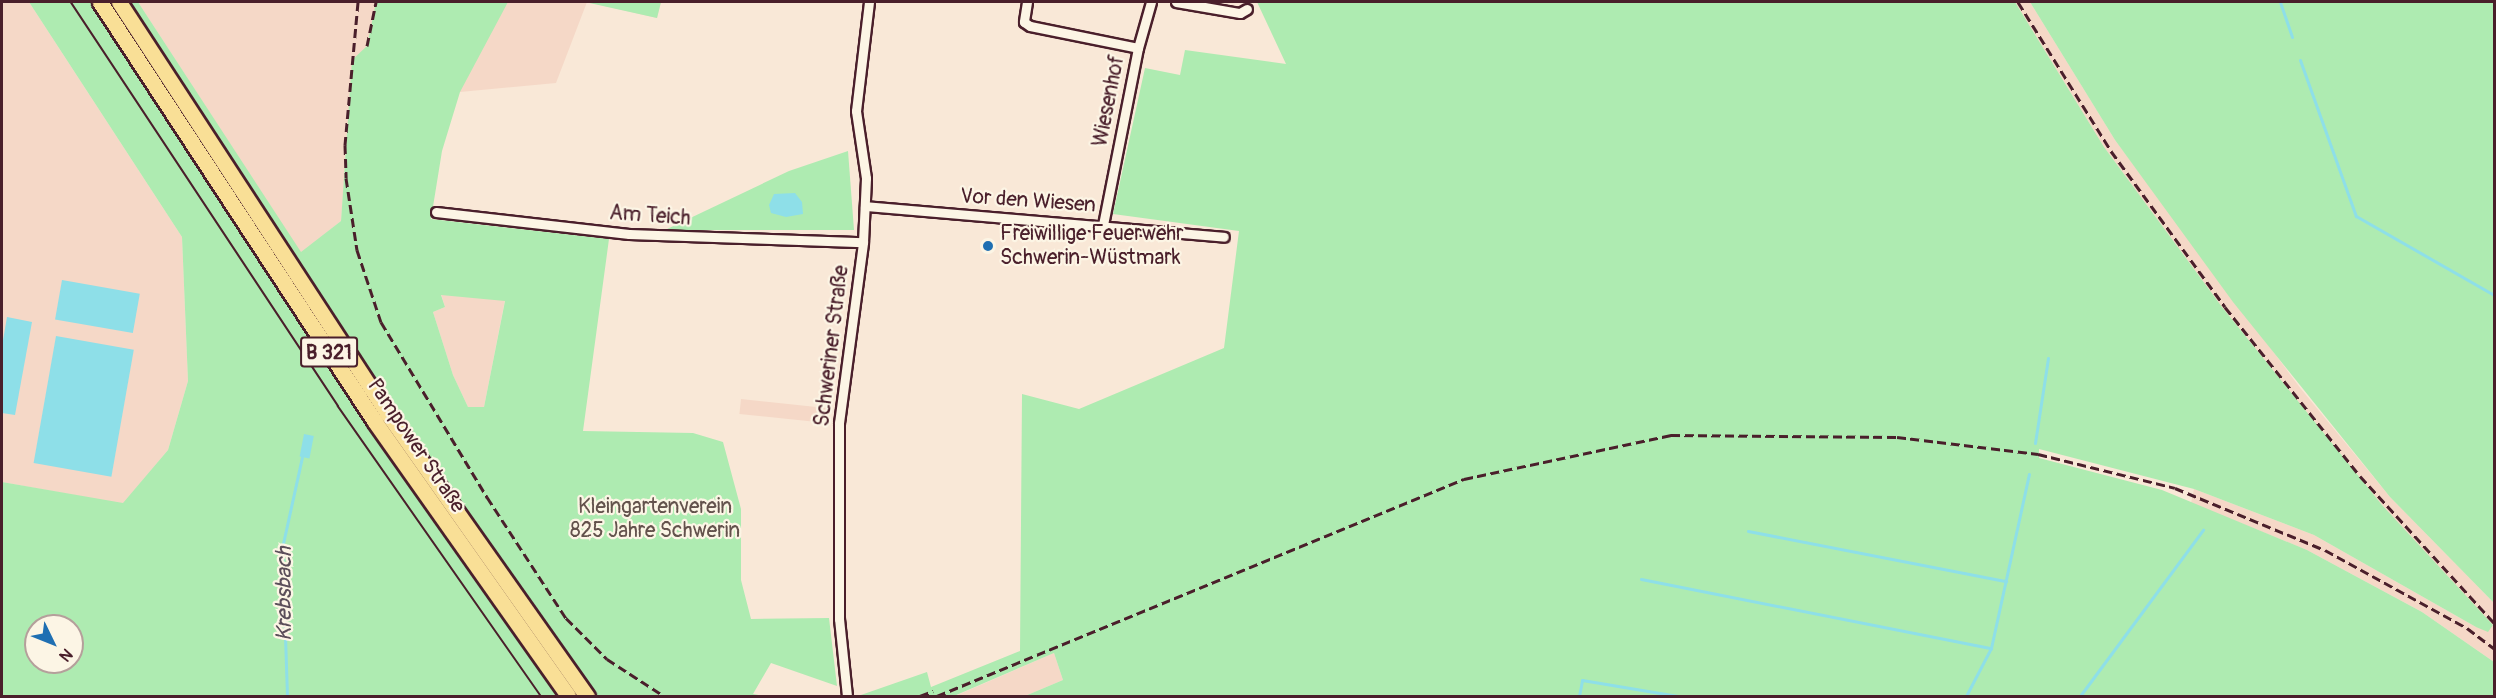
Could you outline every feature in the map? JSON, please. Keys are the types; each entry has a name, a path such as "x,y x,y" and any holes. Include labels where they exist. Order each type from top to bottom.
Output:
{"main road":[{"name":"Pampower Straße","path":"100,2 375,422 568,696"},
{"name":"Pampower Straße","path":"119,2 387,413 587,696"}],"street":[{"name":"Schweriner Straße","path":"848,696 838,619 839,423 863,243 866,178 856,111 869,2"},
{"name":"Wiesenhof","path":"1027,2 1024,22 1030,26 1138,48 1103,225"},
{"path":"1138,48 1151,2"},
{"path":"1176,2 1240,13 1247,9"},
{"name":"Vor den Wiesen","path":"865,206 1224,237"},
{"name":"Am Teich","path":"436,212 629,234 863,243"}],"shaded area":[{"path":"2,2 29,2 182,237 188,381 168,450 123,504 2,482"},
{"path":"138,2 587,2 556,83 460,92 353,60 341,221 301,253"},
{"path":"587,2 661,2 657,18"},
{"path":"2015,2 2030,2 2115,140 2301,389 2390,497 2494,603 2494,662 2422,612 2307,550 2191,503 2194,489 2314,535 2476,627 2493,626 2382,505 2222,307 2104,147"},
{"path":"441,294 505,300 484,407 468,407 453,375 433,312 445,307"},
{"path":"741,399 831,408 829,423 739,414"},
{"path":"1054,653 1063,680 1025,696 955,696"}],"green space":[{"name":"Kleingartenverein 825 Jahre Schwerin","path":"29,2 138,2 301,252 341,221 352,60 367,46 376,2 508,2 460,92 442,151 431,219 609,239 583,431 693,433 723,442 741,509 741,580 751,619 829,618 837,686 771,663 753,694 764,696 2,696 2,482 123,503 168,450 188,381 182,237","holes":["441,295 505,301 484,407 468,407 453,375 433,312 445,307"]},
{"path":"585,2 661,2 657,18"},
{"path":"1257,2 2015,2 2104,147 2222,307 2382,505 2493,625 2488,632 2476,627 2314,535 2194,489 2039,449 2039,458 2162,490 2307,550 2422,612 2494,662 2494,696 1025,696 1063,680 1054,653 954,696 858,696 927,672 931,687 1020,651 1022,394 1079,409 1224,348 1239,231 1113,214 1145,68 1180,75 1185,50 1286,64"},
{"path":"2030,2 2494,2 2494,603 2390,497 2233,302 2115,140"},
{"path":"848,151 854,230 665,230 789,171"}],"water":[{"path":"795,193 802,202 803,214 786,217 771,213 769,205 774,194"},
{"path":"62,280 140,294 133,333 55,319"},
{"path":"7,317 32,322 15,415 2,413 2,346"},
{"path":"56,336 134,350 111,477 34,463"},
{"path":"304,434 314,436 309,458 300,457"}],"waterway":[{"path":"2280,2 2292,37"},
{"path":"2300,60 2356,216 2494,295"},
{"path":"2035,443 2048,358"},
{"name":"Krebsbach","path":"287,696 282,548 302,457"},
{"path":"1966,696 1991,648 2029,474"},
{"path":"2080,696 2203,530"},
{"path":"1748,531 2006,581"},
{"path":"1641,579 1991,648"},
{"path":"1579,696 1582,680 1678,696"}],"tram line":[{"path":"71,2 338,406 541,696"}],"railway":[{"path":"358,2 345,145 346,178 357,250 381,322 487,497 566,618 607,659 664,696"},
{"path":"367,46 376,2"},
{"path":"2018,2 2111,151 2225,307 2360,476 2494,623"},
{"path":"937,696 1464,479 1671,435 1897,437 2038,454 2175,488 2325,550 2467,628 2494,648"},
{"path":"920,696 933,691"}],"place":[{"name":"Freiwillige Feuerwehr Schwerin-Wüstmark","path":"988,246"}]}
